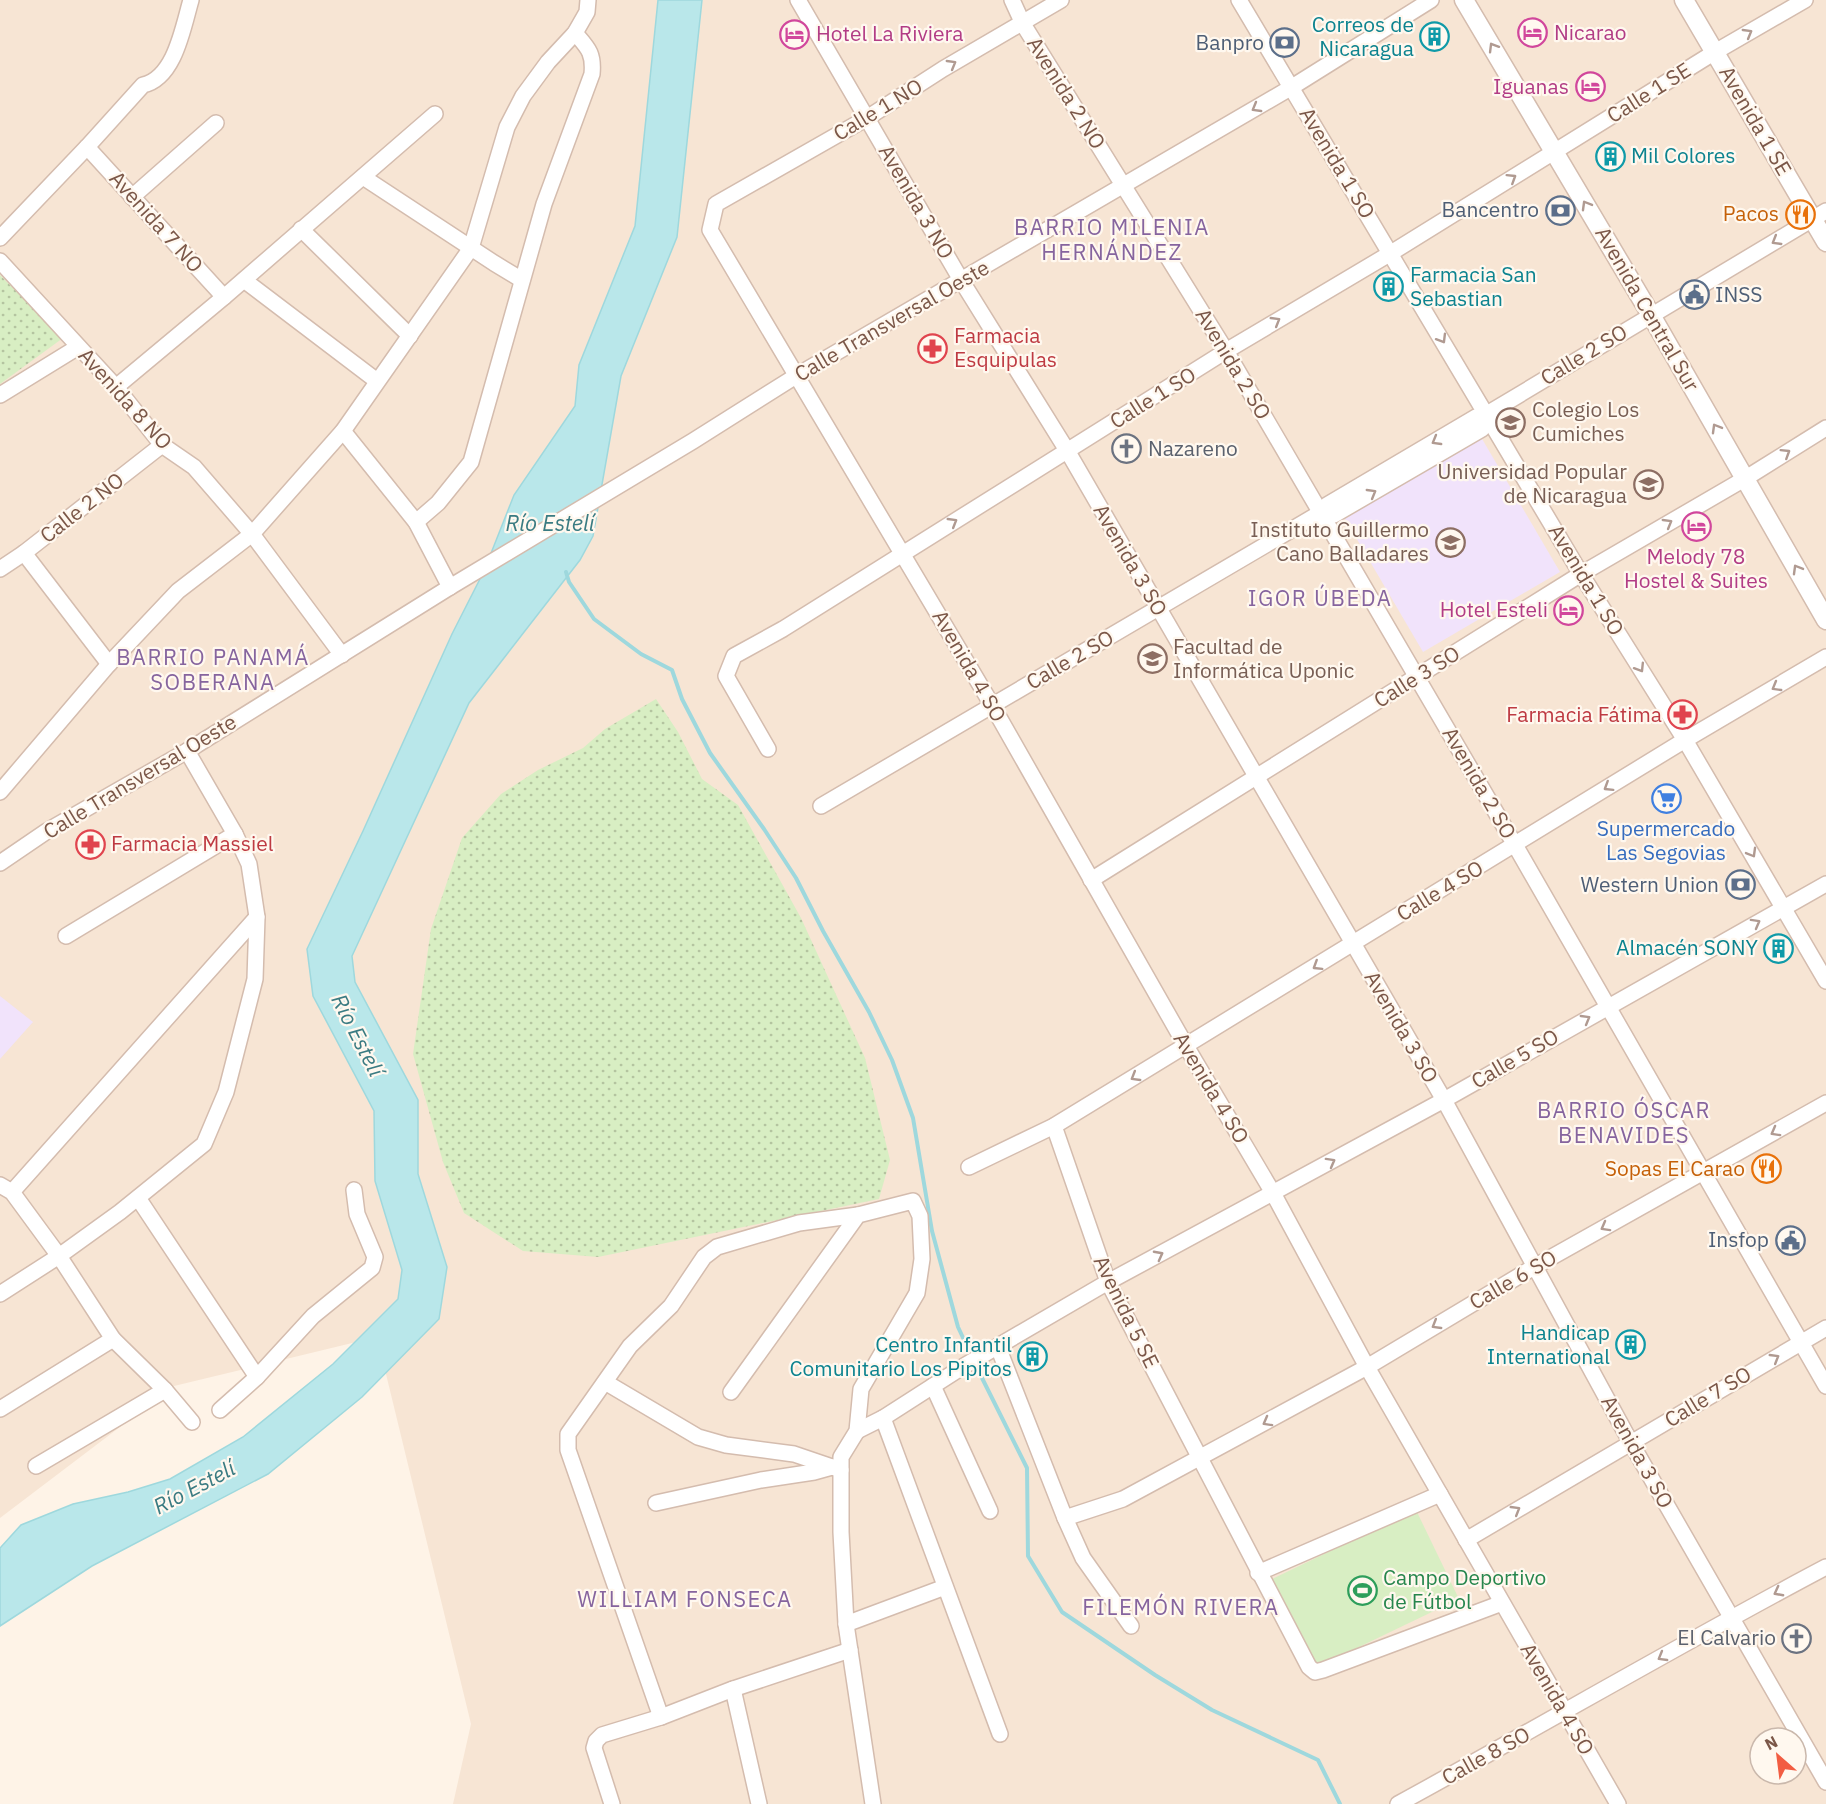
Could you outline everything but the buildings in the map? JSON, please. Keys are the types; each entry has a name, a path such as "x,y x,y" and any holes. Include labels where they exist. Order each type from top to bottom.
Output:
{"street":[{"path":"0,238 143,85 155,79 174,57 191,0"},
{"name":"Avenida 3 NO","path":"798,0 961,280"},
{"name":"Avenida 2 NO","path":"1012,0 1023,24 1124,185"},
{"name":"Calle 1 NO","path":"710,230 716,204 867,118 944,69 1061,0"},
{"name":"Avenida 1 SO","path":"1239,0 1581,574 1685,740 1826,981"},
{"name":"Calle Transversal Oeste","path":"0,863 46,831 187,751 796,376 1292,87 1431,0"},
{"name":"Avenida Central Sur","path":"1464,0 1746,478 1826,620"},
{"name":"Avenida 1 SE","path":"1684,0 1819,215 1826,242"},
{"name":"Calle 1 SE","path":"1555,152 1715,52 1805,0"},
{"path":"0,792 109,664 178,591 252,534 343,431 471,248 507,127 523,96 548,62 575,33 586,12 586,2"},
{"path":"416,522 438,503 471,462 544,204 592,74 593,61 589,49 575,33"},
{"path":"116,387 244,280 435,114"},
{"path":"132,197 216,123"},
{"name":"Avenida 7 NO","path":"87,147 224,297"},
{"name":"Calle 1 SO","path":"768,749 726,676 734,656 783,629 1226,351 1555,152"},
{"path":"363,177 522,280"},
{"name":"Avenida 2 SO","path":"1124,185 1226,351 1417,677 1826,1386"},
{"name":"Calle 2 SO","path":"821,806 1320,513 1327,505 1476,417 1487,414 1819,215"},
{"path":"301,229 410,336"},
{"name":"Avenida 4 SO","path":"710,230 992,705 1186,1046 1273,1193 1367,1367 1618,1804"},
{"name":"Avenida 8 NO","path":"0,261 116,387 162,445 194,467 252,534 342,654"},
{"path":"244,280 377,381"},
{"name":"Avenida 3 SO","path":"961,280 1068,452 1157,609 1444,1100 1631,1443 1826,1782"},
{"path":"0,395 78,347"},
{"name":"Calle 3 SO","path":"1091,880 1581,574 1746,478 1826,428"},
{"path":"343,431 416,522 452,586"},
{"name":"Calle 2 NO","path":"0,568 24,553 162,445"},
{"path":"24,553 109,664"},
{"name":"Calle 4 SO","path":"969,1167 1054,1126 1685,740 1826,657"},
{"path":"0,1294 59,1256 138,1198 204,1144 226,1092 255,979 257,917 249,864 235,834 187,751"},
{"path":"66,936 235,834"},
{"name":"Calle 5 SO","path":"857,1431 883,1418 964,1366 1108,1282 1444,1100 1826,884"},
{"path":"192,1422 165,1390 114,1339 59,1256 6,1188 257,917"},
{"name":"Calle 6 SO","path":"1065,1518 1123,1499 1367,1367 1534,1267 1826,1103"},
{"name":"Avenida 5 SE","path":"1054,1126 1108,1282 1258,1573 1309,1666 1315,1672 1502,1603"},
{"path":"220,1410 257,1377 313,1316 372,1268 375,1262 374,1252 357,1214 354,1190"},
{"path":"138,1198 257,1377"},
{"path":"662,1717 568,1450 568,1434 630,1346 671,1306 704,1257 717,1246 799,1223 858,1215 913,1201 920,1216 922,1259 917,1293 861,1389 857,1431 836,1469 846,1624 873,1804"},
{"path":"731,1392 858,1215"},
{"name":"Calle 7 SO","path":"1466,1540 1826,1328"},
{"path":"0,1409 114,1339"},
{"path":"998,1347 1083,1558 1131,1626"},
{"path":"605,1382 698,1437 726,1445 794,1454 836,1469"},
{"path":"933,1386 990,1511"},
{"path":"36,1466 165,1390"},
{"path":"883,1418 1000,1734"},
{"path":"657,1503 760,1480 836,1469"},
{"path":"1258,1573 1440,1494"},
{"name":"Calle 8 SO","path":"1398,1804 1564,1713 1731,1617 1826,1567"},
{"path":"846,1624 945,1587"},
{"path":"612,1804 594,1748 596,1741 602,1735 662,1717 733,1689 850,1650"},
{"path":"733,1689 759,1804"}],"shaded area":[{"path":"0,0 1826,0 1826,1804 453,1804 471,1724 377,1337 174,1386 0,1518"},
{"name":"Instituto Guillermo Cano Balladares","path":"1478,432 1560,572 1423,652 1341,512"},
{"path":"0,996 33,1022 0,1059"}],"green space":[{"path":"0,275 63,338 0,384"},
{"path":"656,699 678,732 702,779 738,805 801,918 865,1058 890,1160 879,1199 598,1257 523,1251 464,1213 443,1162 413,1054 431,929 462,838 501,794 538,770 583,748 605,729"},
{"name":"Campo Deportivo de Fútbol","path":"1416,1510 1459,1599 1309,1671 1266,1582"}],"water":[{"name":"Río Estelí","path":"658,0 702,0 677,237 621,376 593,536 580,560 469,703 352,956 355,982 418,1100 418,1174 447,1267 439,1319 362,1397 268,1474 92,1566 0,1626 0,1548 21,1525 73,1504 128,1492 170,1479 243,1437 333,1364 398,1299 402,1270 375,1181 374,1111 313,996 307,949 452,634 484,571 514,495 575,406 579,365 635,226"}],"waterway":[{"path":"566,572 569,582 594,619 641,654 672,670 682,699 710,753 796,878 869,1012 892,1060 913,1118 932,1231 958,1327 972,1357"},
{"path":"975,1364 1027,1468 1028,1556 1062,1612 1155,1675 1212,1710 1318,1760 1340,1804"}],"place":[{"name":"Nicarao","path":"1533,33"},
{"name":"Hotel La Riviera","path":"795,34"},
{"name":"Correos de Nicaragua","path":"1435,37"},
{"name":"Banpro","path":"1285,43"},
{"name":"Iguanas","path":"1590,87"},
{"name":"Mil Colores","path":"1610,156"},
{"name":"Bancentro","path":"1560,210"},
{"name":"Pacos","path":"1800,214"},
{"name":"Farmacia San Sebastian","path":"1389,287"},
{"name":"INSS","path":"1694,295"},
{"name":"Farmacia Esquipulas","path":"933,348"},
{"name":"Colegio Los Cumiches","path":"1511,422"},
{"name":"Nazareno","path":"1127,449"},
{"name":"Universidad Popular de Nicaragua","path":"1648,484"},
{"name":"Melody 78 Hostel & Suites","path":"1696,526"},
{"name":"Instituto Guillermo Cano Balladares","path":"1450,542"},
{"name":"Hotel Esteli","path":"1569,610"},
{"name":"Facultad de Informática Uponic","path":"1152,659"},
{"name":"Farmacia Fátima","path":"1683,715"},
{"name":"Supermercado Las Segovias","path":"1666,798"},
{"name":"Farmacia Massiel","path":"90,844"},
{"name":"Western Union","path":"1740,885"},
{"name":"Almacén SONY","path":"1779,948"},
{"name":"Sopas El Carao","path":"1766,1169"},
{"name":"Insfop","path":"1790,1240"},
{"name":"Handicap International","path":"1631,1345"},
{"name":"Centro Infantil Comunitario Los Pipitos","path":"1033,1357"},
{"name":"Campo Deportivo de Fútbol","path":"1362,1590"},
{"name":"El Calvario","path":"1797,1638"}],"district":[{"name":"BARRIO MILENIA HERNÁNDEZ","path":"1112,240"},
{"name":"IGOR ÚBEDA","path":"1320,598"},
{"name":"BARRIO PANAMÁ SOBERANA","path":"213,670"},
{"name":"BARRIO ÓSCAR BENAVIDES","path":"1624,1122"},
{"name":"WILLIAM FONSECA","path":"685,1599"},
{"name":"FILEMÓN RIVERA","path":"1181,1607"}]}
